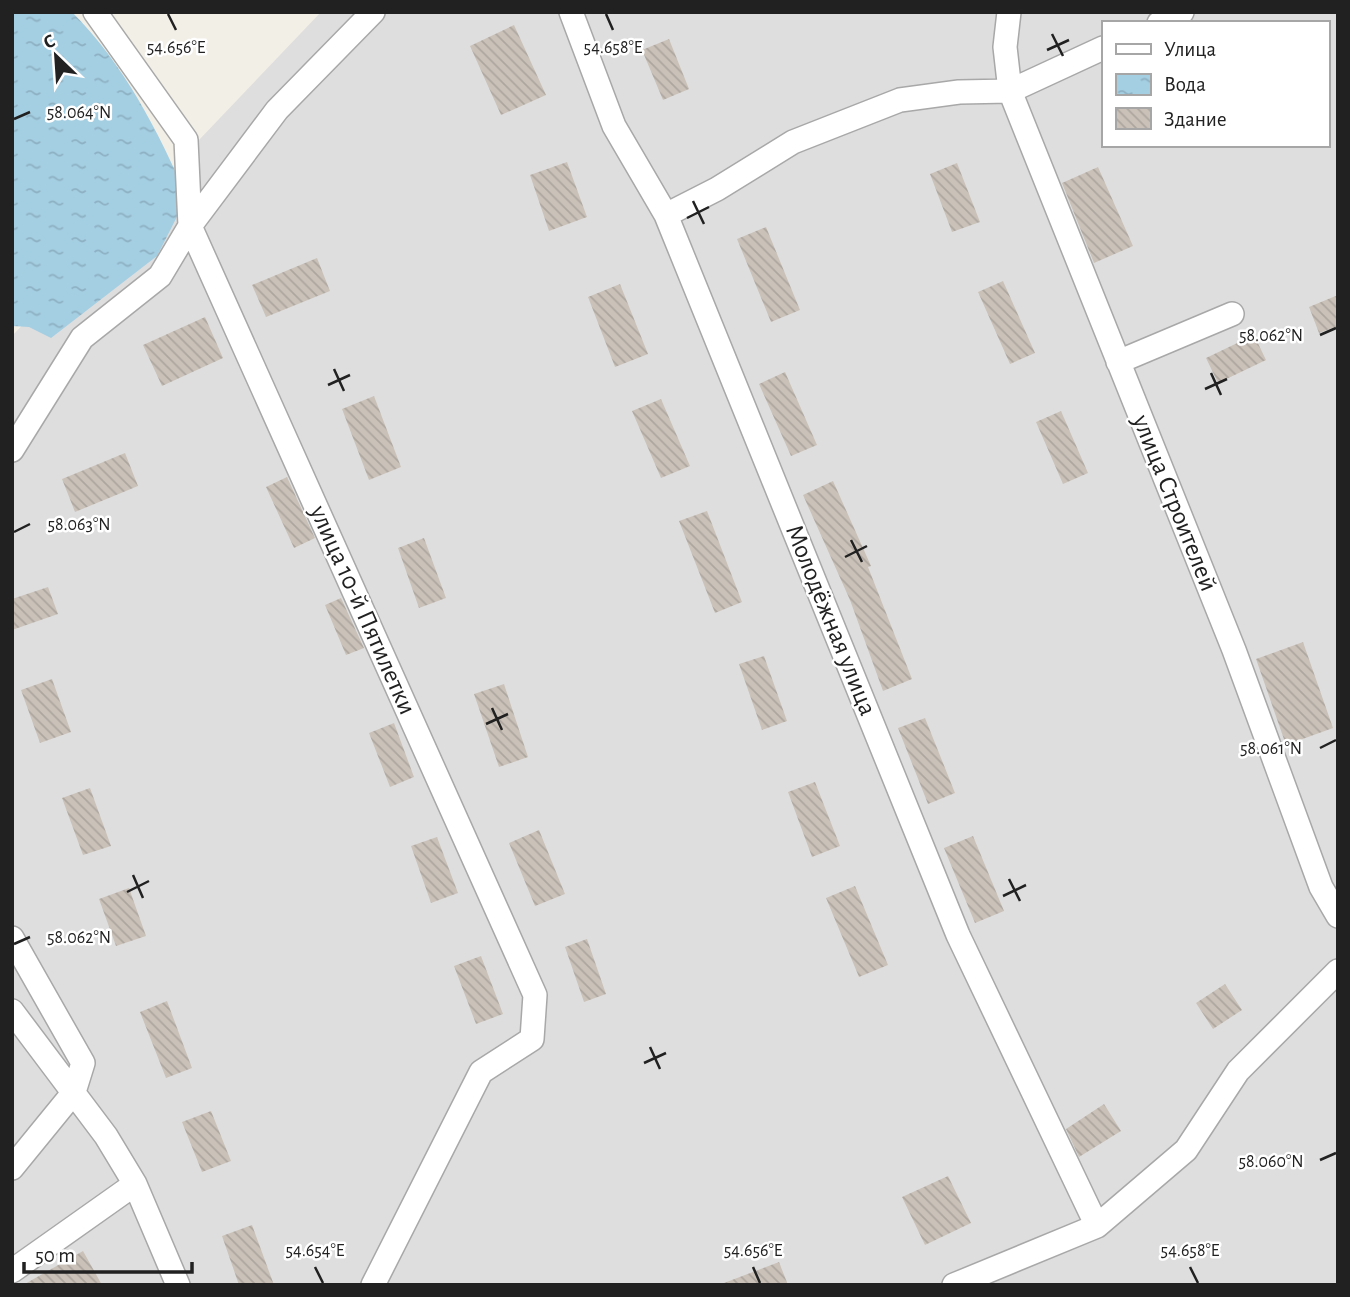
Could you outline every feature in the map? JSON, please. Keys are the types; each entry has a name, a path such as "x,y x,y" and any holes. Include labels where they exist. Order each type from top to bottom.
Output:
{"street":[{"path":"95,12 186,140 190,226"},
{"path":"12,450 82,338 160,275 190,226 277,110 373,12"},
{"name":"Молодёжная улица","path":"571,12 614,126 666,215 958,935 1097,1226"},
{"name":"улица Строителей","path":"1009,12 1004,47 1010,91 1234,650 1321,887 1338,916"},
{"path":"1163,21 1182,12"},
{"path":"666,215 717,189 793,142 900,100 959,92 1010,91 1102,48"},
{"name":"улица 10-й Пятилетки","path":"190,226 536,995 532,1040 481,1072 373,1285"},
{"path":"1118,362 1232,314"},
{"path":"12,938 83,1063 74,1092 12,1168"},
{"path":"954,1285 1097,1226 1186,1150 1238,1071 1338,971"},
{"path":"12,1011 106,1136 135,1184 178,1285"},
{"path":"12,1271 135,1184"}],"shaded area":[{"path":"321,12 1338,12 1338,1285 12,1285 12,336"}],"water":[{"path":"12,12 72,12 91,32 138,99 187,197 157,256 51,338 29,327 12,326"}],"building":[{"path":"514,25 546,95 501,115 470,46"},
{"path":"669,39 689,89 663,100 642,50"},
{"path":"567,162 587,217 549,231 530,175"},
{"path":"957,163 980,222 952,232 930,174"},
{"path":"1098,167 1133,246 1094,263 1062,183"},
{"path":"766,227 800,310 771,322 737,239"},
{"path":"317,258 330,291 266,317 252,285"},
{"path":"1003,281 1035,353 1010,364 978,292"},
{"path":"620,284 648,354 615,367 588,297"},
{"path":"1338,295 1338,326 1319,333 1309,307"},
{"path":"205,317 223,358 162,386 143,345"},
{"path":"1254,335 1266,360 1218,383 1206,358"},
{"path":"785,372 817,445 791,456 759,384"},
{"path":"374,396 401,467 369,480 342,409"},
{"path":"661,399 690,466 661,478 632,411"},
{"path":"1061,411 1088,473 1063,484 1036,422"},
{"path":"125,453 138,486 75,512 62,479"},
{"path":"287,477 315,538 294,548 266,487"},
{"path":"833,481 871,566 868,567 912,679 883,691 850,600 803,495"},
{"path":"707,511 742,602 715,613 679,521"},
{"path":"424,538 446,598 419,608 398,548"},
{"path":"48,587 58,614 12,630 12,599"},
{"path":"341,598 364,648 346,655 325,605"},
{"path":"1303,642 1333,728 1286,745 1256,659"},
{"path":"764,656 787,721 762,730 739,664"},
{"path":"52,679 71,732 40,743 21,690"},
{"path":"504,684 528,757 499,767 474,694"},
{"path":"925,718 955,793 928,804 898,728"},
{"path":"394,723 414,777 390,787 369,733"},
{"path":"815,782 840,846 812,857 788,792"},
{"path":"90,788 111,846 83,855 62,798"},
{"path":"539,830 565,894 535,906 509,843"},
{"path":"973,836 1004,911 975,923 944,848"},
{"path":"437,837 458,893 431,903 411,846"},
{"path":"855,886 888,965 859,977 826,898"},
{"path":"129,888 146,936 116,946 99,899"},
{"path":"587,939 606,994 584,1002 565,947"},
{"path":"481,956 503,1014 476,1024 454,966"},
{"path":"1225,984 1242,1010 1213,1029 1196,1003"},
{"path":"167,1001 192,1068 166,1078 140,1012"},
{"path":"1104,1104 1121,1131 1079,1157 1066,1129"},
{"path":"211,1111 231,1161 202,1172 182,1122"},
{"path":"948,1176 971,1223 925,1245 902,1197"},
{"path":"252,1225 274,1285 239,1285 222,1236"},
{"path":"83,1251 102,1285 23,1285"},
{"path":"779,1262 788,1285 724,1285 724,1283"}]}
